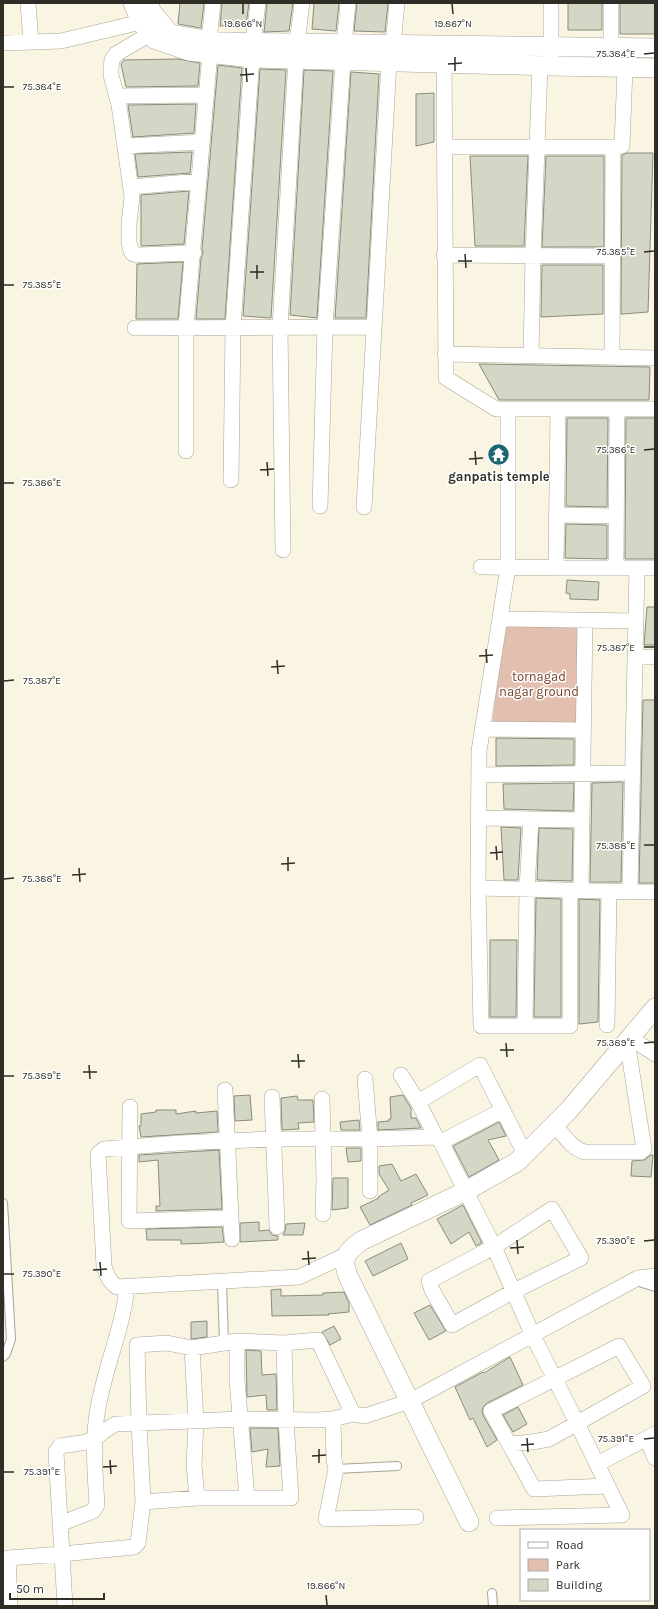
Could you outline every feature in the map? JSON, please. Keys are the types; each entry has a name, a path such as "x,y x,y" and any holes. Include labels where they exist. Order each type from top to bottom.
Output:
{"street":[{"path":"28,3 31,42"},
{"path":"133,3 145,28 154,39 189,51 209,47"},
{"path":"148,3 152,12 170,34 209,47 253,50 391,54 444,54 551,47 655,48"},
{"path":"186,450 186,328 194,253 213,3"},
{"path":"231,480 233,327 253,50 258,3"},
{"path":"283,550 280,327 297,51 302,3"},
{"path":"320,506 325,327 343,53 348,3"},
{"path":"364,507 391,54 397,3"},
{"path":"531,356 536,147 545,66 551,47 551,3"},
{"path":"611,3 611,48"},
{"path":"3,42 61,41 145,28"},
{"path":"145,28 116,54 112,60 111,75 117,96 131,187 132,204 129,224 129,242 133,254 138,255 194,253"},
{"path":"444,54 545,66 655,68"},
{"path":"444,54 444,255 446,378 496,409 655,409"},
{"path":"444,147 620,147 623,145 625,68"},
{"path":"117,96 206,95"},
{"path":"125,146 202,142"},
{"path":"612,357 613,148"},
{"path":"131,187 199,182"},
{"path":"444,255 612,256"},
{"path":"135,328 374,327"},
{"path":"446,354 655,358"},
{"path":"508,409 508,567 479,750 478,888 481,1026 570,1026 576,890 582,820 585,620"},
{"path":"556,568 558,409"},
{"path":"616,568 617,409"},
{"path":"556,515 616,516"},
{"path":"481,567 655,568"},
{"path":"630,891 637,568"},
{"path":"500,619 636,621"},
{"path":"635,657 655,657"},
{"path":"482,729 583,730"},
{"path":"479,775 633,773"},
{"path":"479,818 582,820"},
{"path":"525,1026 527,889 531,819"},
{"path":"478,888 655,892"},
{"path":"607,1025 609,891"},
{"path":"469,1522 348,1276 344,1264 346,1255 350,1249 361,1241 466,1191 517,1162 569,1110 655,1008"},
{"path":"628,1039 655,1054"},
{"path":"554,1124 579,1151 643,1151 644,1149 628,1039"},
{"path":"418,1102 480,1065 525,1154"},
{"path":"401,1075 418,1102 466,1191 494,1247 533,1336 622,1515 497,1518"},
{"path":"365,1079 370,1139 370,1191"},
{"path":"225,1090 232,1239"},
{"path":"272,1097 277,1227"},
{"path":"322,1099 324,1214"},
{"path":"130,1107 129,1221 230,1218"},
{"path":"346,1255 299,1277 117,1287 111,1283 107,1277 104,1266 98,1154 104,1149 130,1146 273,1139 439,1140 503,1110"},
{"path":"552,1209 581,1258 514,1291 452,1325 432,1290 429,1281 494,1247 552,1209"},
{"path":"65,1606 56,1452 60,1446 85,1442 93,1439 109,1427 116,1424 242,1419 332,1419 353,1414 365,1416 410,1401 635,1280 643,1277 655,1276"},
{"path":"60,1524 93,1511 97,1505 93,1439 98,1407 121,1322 127,1287"},
{"path":"10,1606 8,1558 134,1547 138,1543 143,1502 137,1345 167,1344 192,1348 230,1342 284,1343 318,1340 353,1414"},
{"path":"230,1342 238,1380 247,1498"},
{"path":"143,1502 197,1498 291,1498 286,1420 284,1343"},
{"path":"509,1444 549,1439 643,1386 618,1346 491,1411 509,1444 534,1489 607,1486"},
{"path":"192,1348 196,1421 194,1464 197,1498"},
{"path":"332,1419 334,1460 336,1469 326,1519 416,1517"},
{"path":"597,1464 651,1436 655,1458"}],"lane":[{"path":"3,1203 11,1339 6,1354 3,1358"},
{"path":"635,1280 655,1287"},
{"path":"222,1282 230,1342"},
{"path":"336,1469 397,1466"},
{"path":"492,1592 493,1606"}],"green space":[{"name":"tornagad nagar ground","path":"504,625 580,625 579,725 492,724"}],"building":[{"path":"180,3 204,3 201,28 178,24"},
{"path":"222,3 249,3 246,25 220,26"},
{"path":"267,3 293,3 289,31 264,32"},
{"path":"314,3 339,3 336,31 312,29"},
{"path":"357,3 388,3 385,32 354,31"},
{"path":"568,3 602,3 602,30 568,30"},
{"path":"620,3 655,3 655,34 620,34"},
{"path":"178,59 200,63 198,86 126,87 121,64 124,60"},
{"path":"218,65 242,68 225,319 196,319 201,258 203,253 202,249"},
{"path":"260,69 286,70 271,318 243,316"},
{"path":"304,70 333,71 317,318 290,315"},
{"path":"351,72 379,74 366,318 335,318"},
{"path":"434,93 434,142 416,146 416,94"},
{"path":"196,104 194,133 133,137 128,105"},
{"path":"192,152 190,173 138,177 135,154"},
{"path":"627,153 653,153 648,312 621,314 622,155"},
{"path":"470,156 528,156 524,246 475,246"},
{"path":"546,156 604,156 604,247 542,247"},
{"path":"189,191 184,244 141,246 141,195"},
{"path":"183,262 178,319 136,319 137,264"},
{"path":"542,265 603,265 603,314 541,317"},
{"path":"479,364 650,367 649,400 499,400"},
{"path":"567,418 608,418 607,507 566,506"},
{"path":"626,418 655,418 655,559 625,559"},
{"path":"566,524 607,525 607,559 565,558"},
{"path":"567,580 599,582 598,600 570,599 570,594 566,593"},
{"path":"647,607 655,607 655,645 644,645"},
{"path":"643,700 655,700 655,883 639,883"},
{"path":"496,738 574,739 574,765 496,766"},
{"path":"623,782 621,882 590,882 592,783"},
{"path":"574,783 573,811 504,809 503,784"},
{"path":"501,827 521,828 518,880 504,880"},
{"path":"539,828 573,829 572,881 537,880"},
{"path":"536,898 561,899 561,1017 534,1017"},
{"path":"579,899 600,900 598,1022 579,1024"},
{"path":"490,940 517,940 516,1017 490,1017"},
{"path":"250,1095 252,1120 235,1121 234,1096"},
{"path":"403,1095 411,1108 411,1118 416,1118 421,1128 378,1130 378,1122 389,1121 389,1119 391,1119 390,1097"},
{"path":"297,1096 298,1100 313,1100 314,1122 298,1123 299,1129 282,1130 281,1098"},
{"path":"156,1110 176,1110 176,1114 196,1111 196,1113 217,1111 218,1132 141,1137 139,1126 141,1126 141,1114 156,1112"},
{"path":"359,1120 360,1130 341,1130 340,1122"},
{"path":"499,1122 506,1136 488,1140 499,1160 469,1177 453,1146"},
{"path":"346,1148 361,1148 361,1161 348,1162"},
{"path":"219,1150 222,1209 156,1211 156,1206 160,1206 158,1160 139,1162 139,1155"},
{"path":"653,1155 651,1177 631,1176 632,1161 644,1160"},
{"path":"392,1164 401,1181 416,1174 428,1195 411,1203 412,1205 370,1225 360,1207 379,1198 378,1197 389,1190 379,1174 379,1166"},
{"path":"333,1178 348,1178 348,1208 332,1210"},
{"path":"463,1205 482,1243 476,1246 469,1232 451,1244 437,1219"},
{"path":"259,1222 259,1231 269,1230 272,1235 278,1236 278,1240 240,1242 240,1223"},
{"path":"305,1223 303,1235 283,1235 286,1224"},
{"path":"222,1227 224,1242 181,1244 181,1240 147,1240 146,1229"},
{"path":"401,1243 408,1259 373,1276 365,1261"},
{"path":"281,1289 281,1296 323,1295 323,1293 344,1292 349,1303 349,1312 328,1314 329,1315 272,1316 271,1290"},
{"path":"430,1305 446,1331 429,1340 414,1313"},
{"path":"207,1321 207,1337 191,1339 191,1322"},
{"path":"334,1326 341,1339 330,1345 322,1332"},
{"path":"246,1350 261,1351 262,1375 276,1374 277,1410 267,1410 266,1395 247,1397"},
{"path":"510,1357 523,1385 487,1403 483,1407 483,1415 497,1440 487,1447 473,1418 470,1420 455,1387 483,1372 484,1373"},
{"path":"518,1407 527,1424 513,1432 503,1415"},
{"path":"250,1428 278,1428 280,1466 266,1467 268,1449 252,1452"}],"place":[{"name":"ganpatis temple","path":"499,454"}]}
